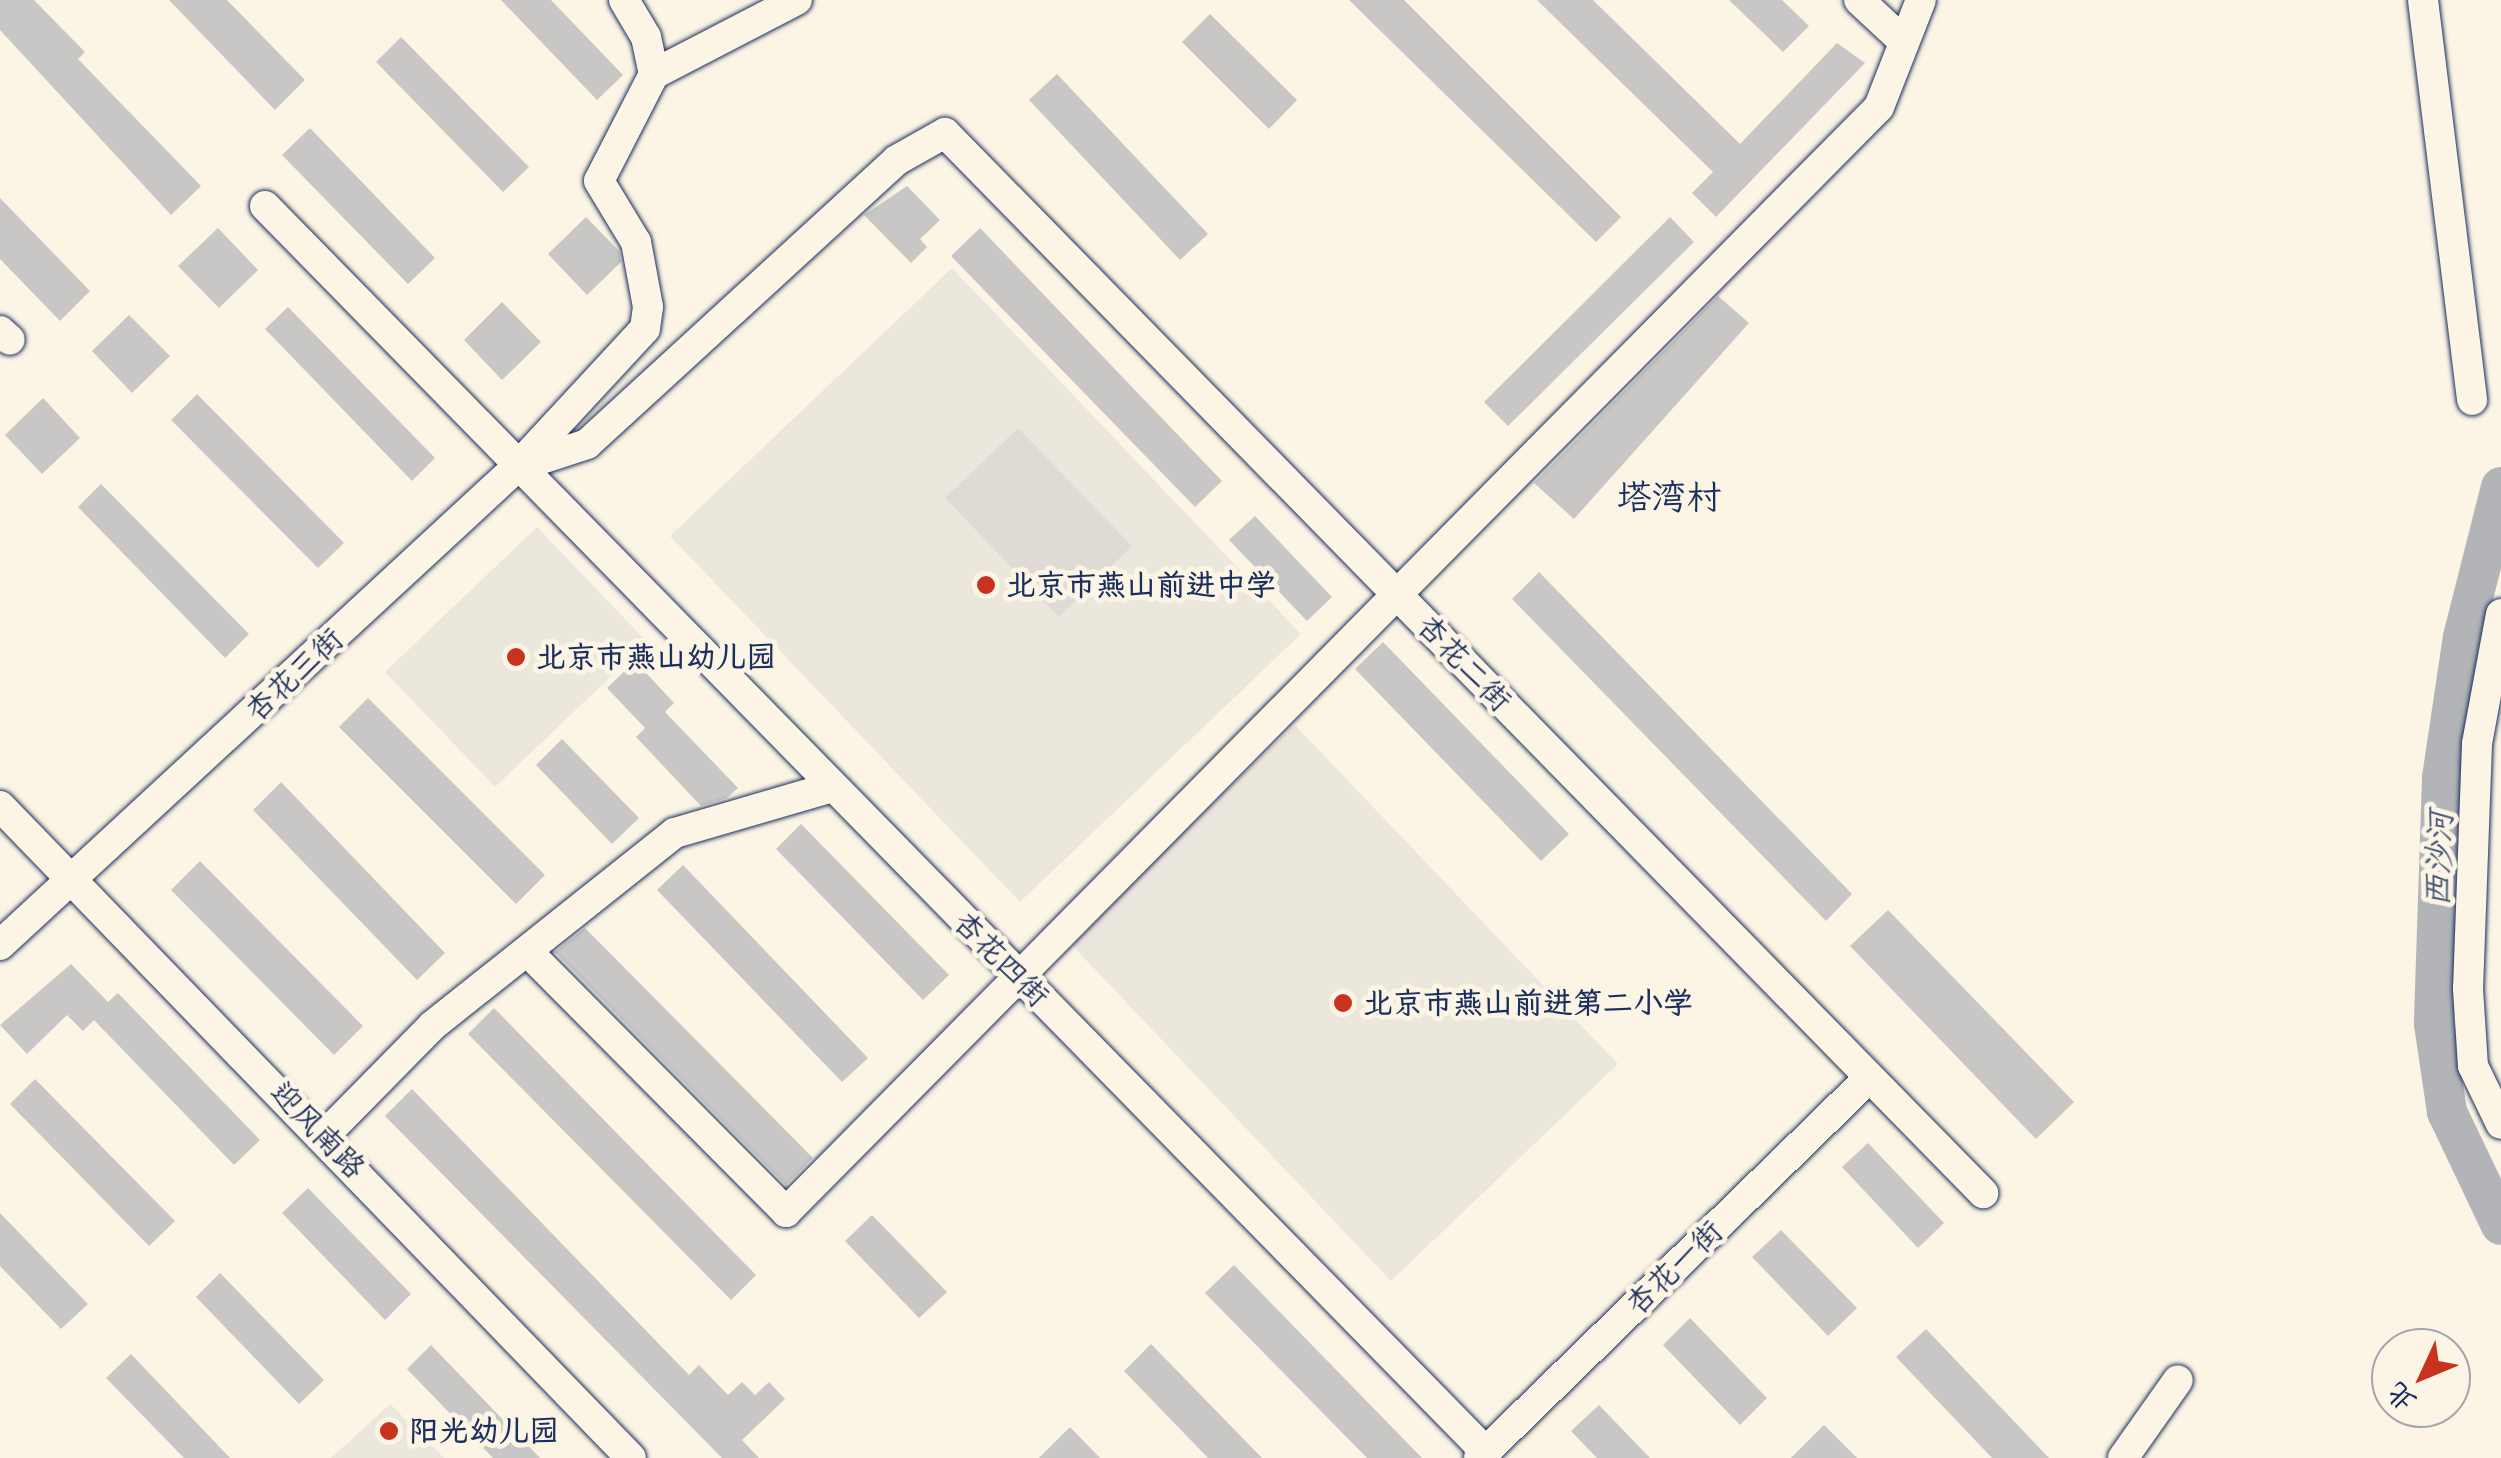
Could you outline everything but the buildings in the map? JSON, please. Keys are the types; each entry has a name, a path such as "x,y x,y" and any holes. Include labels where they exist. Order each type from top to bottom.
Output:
{"street":[{"path":"624,0 646,37 654,74"},
{"path":"685,356 645,329 648,306 636,242 600,181 654,74 797,0"},
{"path":"1859,0 1903,41"},
{"path":"529,954 786,1212 1880,107 1921,0"},
{"path":"2423,0 2472,400"},
{"name":"杏花二街","path":"946,133 1983,1193"},
{"name":"杏花三街","path":"517,467 587,444 897,160 946,133"},
{"name":"杏花四街","path":"266,206 1482,1455"},
{"name":"杏花三街","path":"0,945 517,467 645,329"},
{"path":"2501,614 2476,761 2468,989 2473,1066 2501,1124"},
{"path":"324,1136 432,1026 529,954 603,884 675,832 832,787"},
{"name":"迎风南路","path":"0,806 632,1458"},
{"name":"杏花一街","path":"1482,1455 1869,1078"},
{"path":"2124,1458 2178,1380"}],"shaded area":[{"name":"北京市燕山前进中学","path":"952,268 1301,634 1020,902 670,536"},
{"path":"1018,428 1132,546 1059,617 945,498"},
{"name":"北京市燕山幼儿园","path":"537,527 647,642 495,787 385,672"},
{"name":"北京市燕山前进第二小学","path":"1295,725 1618,1064 1391,1281 1068,941"},
{"name":"阳光幼儿园","path":"390,1404 444,1458 331,1458"}],"waterway":[{"name":"西沙河","path":"2501,487 2463,637 2442,778 2434,1024 2447,1112 2501,1225"}],"place":[{"name":"北京市燕山前进中学","path":"986,585"},
{"name":"北京市燕山幼儿园","path":"516,657"},
{"name":"北京市燕山前进第二小学","path":"1343,1003"},
{"name":"阳光幼儿园","path":"389,1431"}],"district":[{"name":"塔湾村","path":"1669,497"}]}
